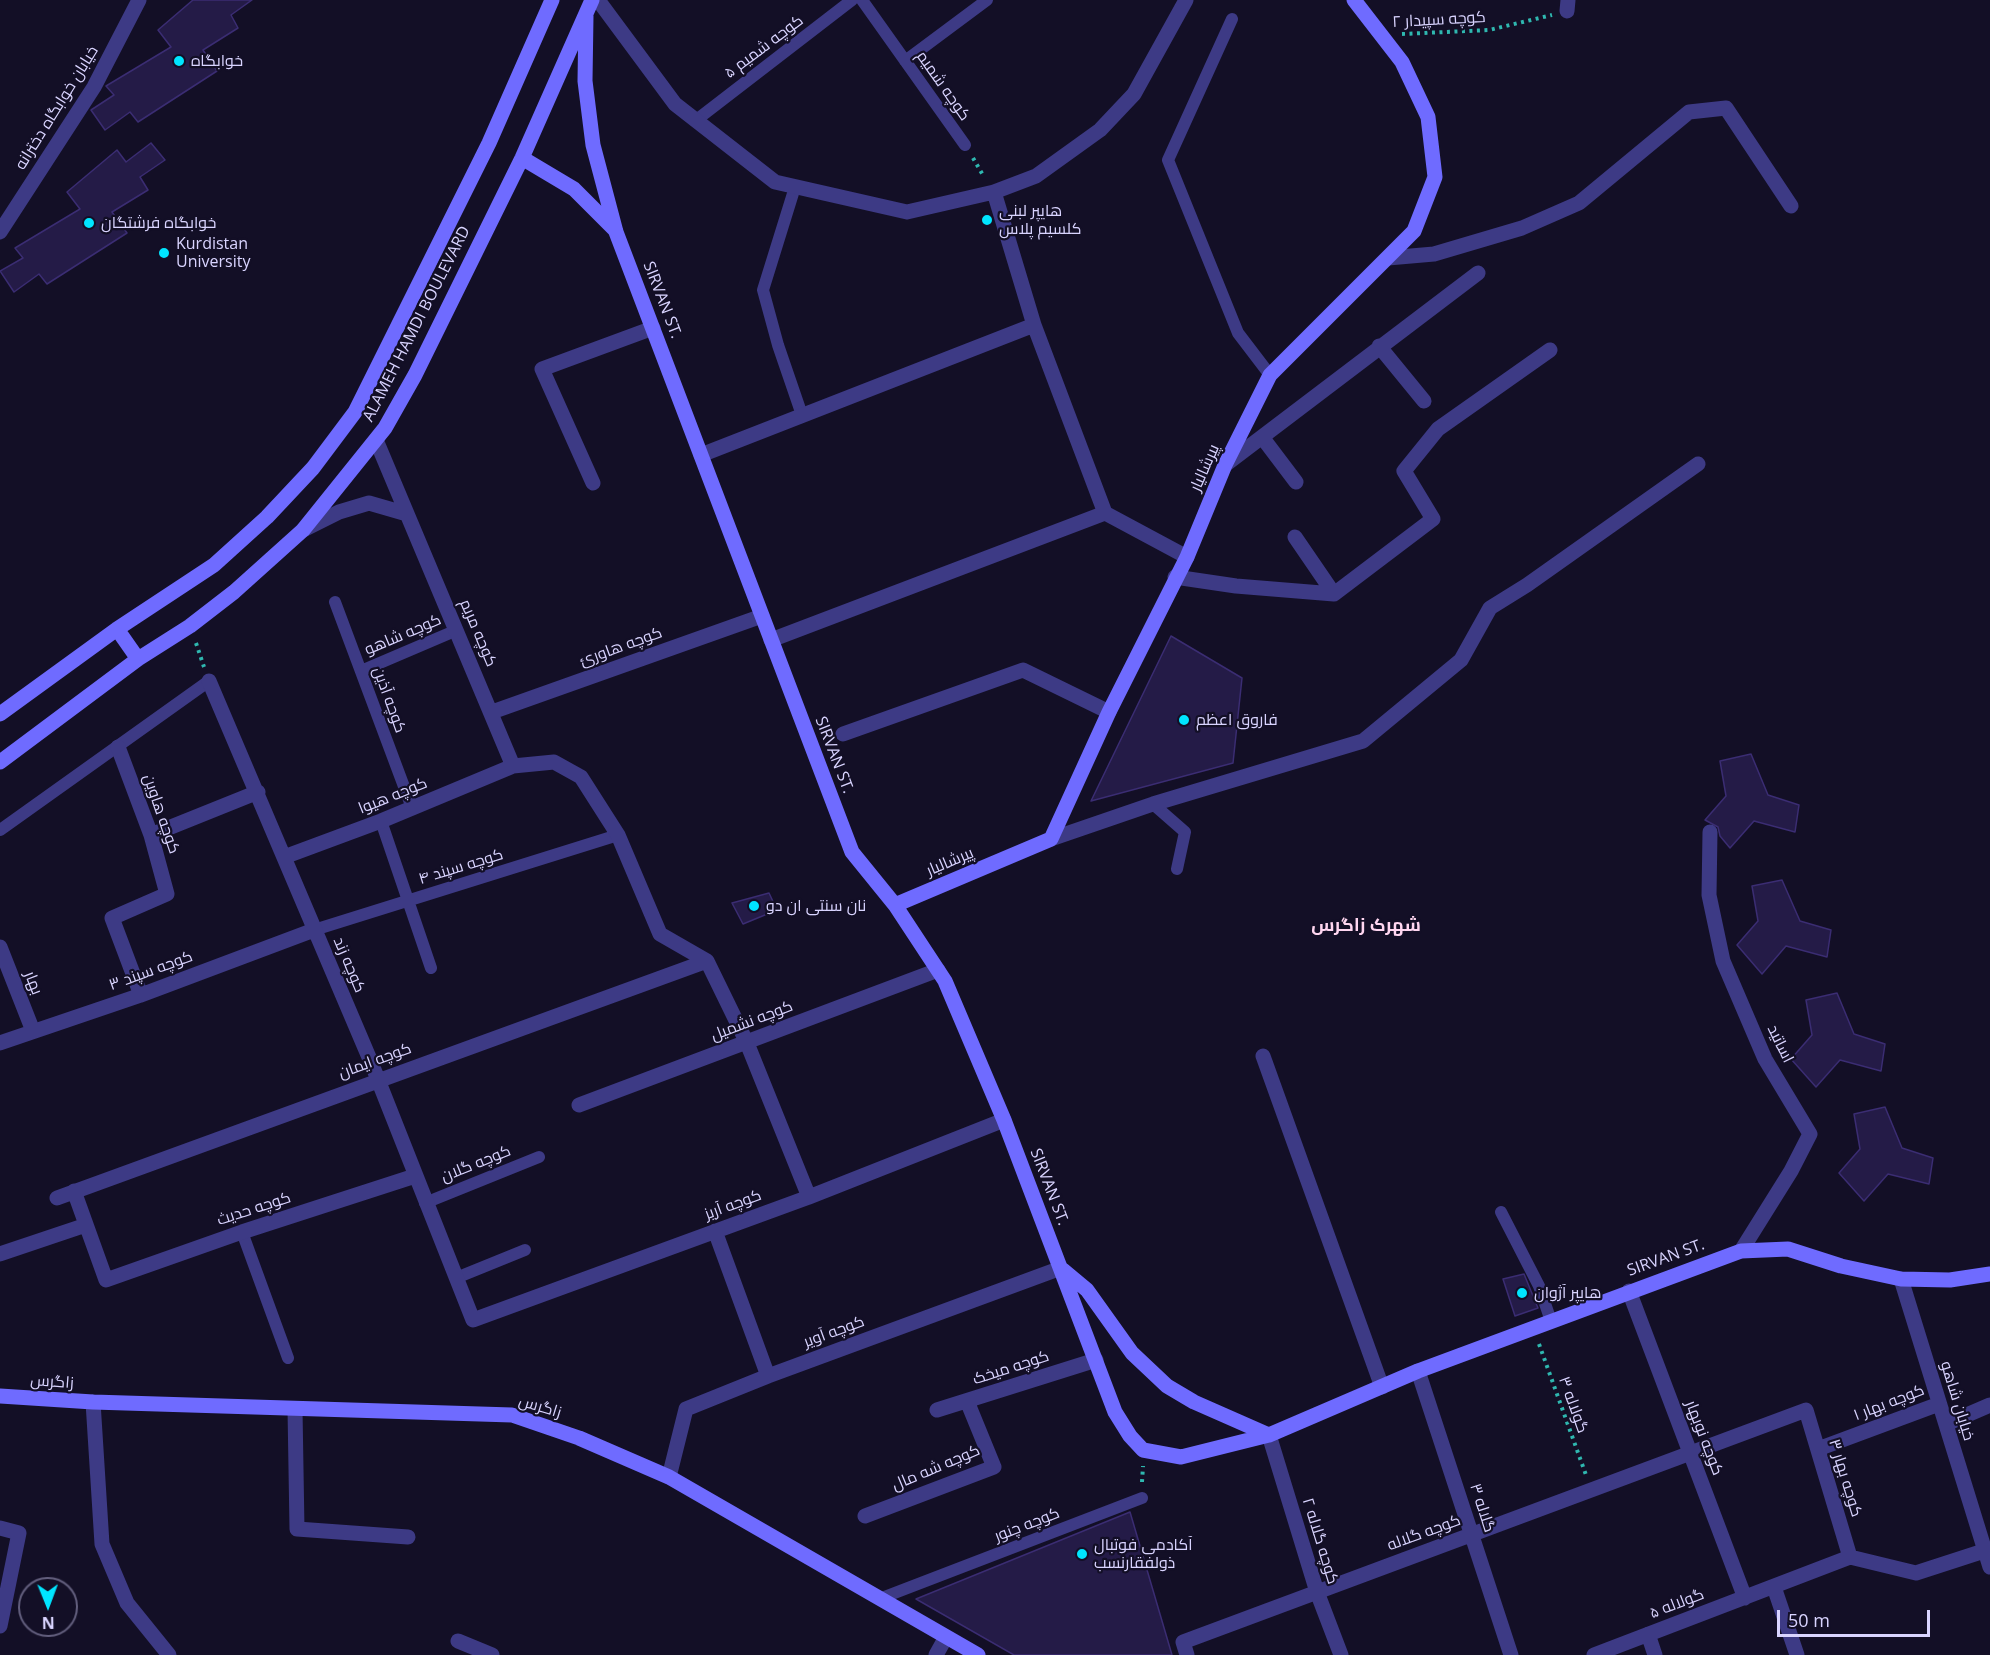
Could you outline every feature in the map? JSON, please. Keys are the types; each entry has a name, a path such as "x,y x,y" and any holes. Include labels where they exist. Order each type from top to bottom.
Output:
{"street":[{"name":"خیابان خوابگاه دخترانه","path":"0,231 94,87 139,0"},
{"name":"ALAMEH HAMDI BOULEVARD","path":"0,714 117,628 214,565 267,517 313,468 356,412 489,143 552,0"},
{"name":"ALAMEH HAMDI BOULEVARD","path":"0,762 138,659 190,626 234,592 303,530 376,440 415,375 522,158 592,0"},
{"path":"598,0 675,104 775,182 907,212 994,192 1036,176 1100,130 1134,94 1186,0"},
{"name":"پیرشالیار","path":"895,905 1051,839 1175,577 1187,557 1225,465 1270,375 1414,231 1435,177 1428,117 1401,62 1354,0"},
{"name":"SIRVAN ST.","path":"586,15 585,81 593,145 616,232 852,852 895,905 938,970 1005,1120 1115,1412 1130,1436 1143,1450 1181,1458 1269,1435 1418,1371 1741,1251 1788,1249 1841,1266 1901,1279 1950,1280 1990,1274"},
{"path":"1388,258 1434,254 1522,228 1579,203 1689,112 1726,108 1791,206"},
{"path":"522,158 574,189 616,232"},
{"path":"994,192 1034,325 1105,513 1187,557"},
{"path":"1225,465 1478,273"},
{"path":"701,454 1034,325"},
{"path":"593,483 542,369 653,328"},
{"path":"1379,346 1424,401"},
{"path":"1175,577 1236,586 1334,594 1433,519 1404,471 1438,429 1550,350"},
{"path":"1262,437 1296,482"},
{"name":"کوچه مریم","path":"376,440 513,766"},
{"path":"1051,839 1153,804 1363,741 1461,660 1490,608 1527,585 1698,464"},
{"path":"303,530 339,512 369,503 407,514"},
{"path":"771,640 1105,513"},
{"path":"1295,537 1334,594"},
{"name":"کوچه هاورئ","path":"492,712 762,616"},
{"path":"117,628 138,659"},
{"path":"843,734 1023,670 1110,712"},
{"name":"کوچه زند","path":"209,681 258,792 378,1080 473,1320"},
{"name":"کوچه هاوین","path":"118,747 151,835 167,894 112,918 141,995"},
{"name":"کوچه هیوا","path":"284,857 381,821 513,766 554,762 581,777 618,835 660,934 707,962"},
{"path":"151,835 258,792"},
{"name":"اساتید","path":"1710,832 1709,895 1723,961 1765,1059 1810,1134 1791,1171 1741,1251"},
{"name":"کوچه سپند ۳","path":"0,1043 141,995 314,930"},
{"name":"بهار","path":"0,947 33,1031"},
{"path":"707,962 747,1043 809,1197"},
{"name":"کوچه ایمان","path":"57,1198 707,962"},
{"name":"کوچه نشمیل","path":"579,1105 938,970"},
{"path":"1263,1056 1382,1387"},
{"name":"کوچه آریز","path":"473,1320 809,1197 1005,1120"},
{"name":"کوچه حدیث","path":"86,1225 106,1280 242,1232 415,1176"},
{"path":"0,1254 86,1225 74,1191"},
{"path":"715,1231 768,1376"},
{"name":"SIRVAN ST.","path":"1061,1268 1087,1290 1132,1353 1167,1386 1194,1402 1269,1435"},
{"name":"کوچه آویر","path":"669,1477 686,1409 768,1376 1061,1268"},
{"name":"خیابان شاهو","path":"1901,1279 1987,1550 1990,1567"},
{"name":"کوچه نوبهار","path":"1629,1291 1745,1598"},
{"name":"کوچه میخک","path":"937,1410 1096,1360"},
{"name":"گلاله ۳","path":"1418,1371 1511,1655"},
{"name":"زاگرس","path":"0,1396 93,1402 512,1415 579,1438 669,1477 978,1655"},
{"name":"کوچه شه مال","path":"865,1516 994,1467 967,1401"},
{"path":"93,1402 102,1544 127,1604 169,1655"},
{"name":"کوچه بهار ۱","path":"1818,1449 1939,1404"},
{"path":"1946,1424 1990,1405"},
{"path":"295,1409 297,1529 408,1537"},
{"name":"کوچه بهار ۳","path":"1690,1453 1806,1410 1850,1557"},
{"name":"کوچه گلاله ۲","path":"1269,1435 1317,1592 1341,1655"},
{"name":"کوچه گلاله","path":"1187,1655 1183,1642 1690,1453"},
{"path":"0,1528 19,1533 0,1626"},
{"path":"1850,1557 1916,1573 1987,1550"},
{"name":"گولاله ۵","path":"1594,1655 1850,1557"},
{"path":"1774,1587 1797,1655"},
{"path":"1648,1635 1655,1655"},
{"path":"936,1655 946,1637"},
{"path":"459,1641 492,1655"}],"lane":[{"name":"کوچه شمیم ۵","path":"695,121 852,0"},
{"name":"کوچه شمیم","path":"862,0 965,145"},
{"path":"905,61 987,0"},
{"path":"1232,19 1168,160 1238,333 1270,375"},
{"path":"795,187 763,290 778,345 802,415"},
{"name":"کوچه آذین","path":"335,602 412,808"},
{"name":"کوچه شاهو","path":"361,671 457,630"},
{"path":"0,831 209,681"},
{"path":"1153,804 1185,832 1178,869"},
{"path":"381,821 431,968"},
{"name":"کوچه سپند ۴","path":"314,930 618,835"},
{"name":"کوچه گلان","path":"425,1203 539,1157"},
{"path":"1501,1212 1536,1278 1551,1321"},
{"path":"242,1232 288,1358"},
{"path":"456,1278 525,1250"},
{"name":"کوچه چنور","path":"879,1599 1142,1498"}],"path":[{"name":"کوچه سپیدار ۲","path":"1380,35 1489,30 1524,24 1568,5"},
{"name":"کوچه شمیم","path":"965,145 994,192"},
{"path":"190,626 209,681"},
{"name":"گولاله ۳","path":"1533,1328 1591,1490"},
{"path":"1142,1498 1143,1450"}],"building":[{"name":"خوابگاه","path":"193,0 252,0 231,15 238,28 203,50 217,71 138,122 130,112 105,130 91,110 114,95 106,86 171,47 158,30"},
{"name":"خوابگاه فرشتگان","path":"151,143 165,160 140,177 148,190 112,212 127,233 47,284 39,274 14,292 0,271 23,258 15,248 80,209 67,192 117,150 126,162"},
{"name":"فاروق اعظم","path":"1171,636 1242,678 1233,763 1091,801"},
{"path":"1751,754 1768,795 1799,805 1795,832 1754,821 1730,848 1720,836 1718,827 1705,820 1726,796 1720,761"},
{"path":"1782,880 1800,921 1831,930 1827,957 1786,946 1762,974 1737,945 1758,921 1752,886"},
{"name":"نان سنتی ان دو","path":"769,893 777,910 743,924 732,903"},
{"path":"1837,993 1854,1034 1885,1044 1881,1071 1840,1060 1816,1087 1791,1059 1812,1035 1806,1000"},
{"path":"1885,1107 1902,1148 1933,1158 1929,1184 1888,1174 1864,1201 1839,1173 1860,1149 1854,1114"},
{"name":"هایپر آژوان","path":"1524,1274 1538,1308 1515,1316 1503,1279"},
{"name":"آکادمی فوتبال ذولفقارنسب","path":"1130,1512 1172,1655 1014,1655 916,1599"}],"place":[{"name":"خوابگاه","path":"179,61"},
{"name":"هایپر لبنی کلسیم پلاس","path":"987,220"},
{"name":"خوابگاه فرشتگان","path":"89,223"},
{"name":"Kurdistan University","path":"164,253"},
{"name":"فاروق اعظم","path":"1184,720"},
{"name":"نان سنتی ان دو","path":"754,906"},
{"name":"هایپر آژوان","path":"1522,1293"},
{"name":"آکادمی فوتبال ذولفقارنسب","path":"1082,1554"}],"district":[{"name":"شهرک زاگرس","path":"1366,926"}]}
